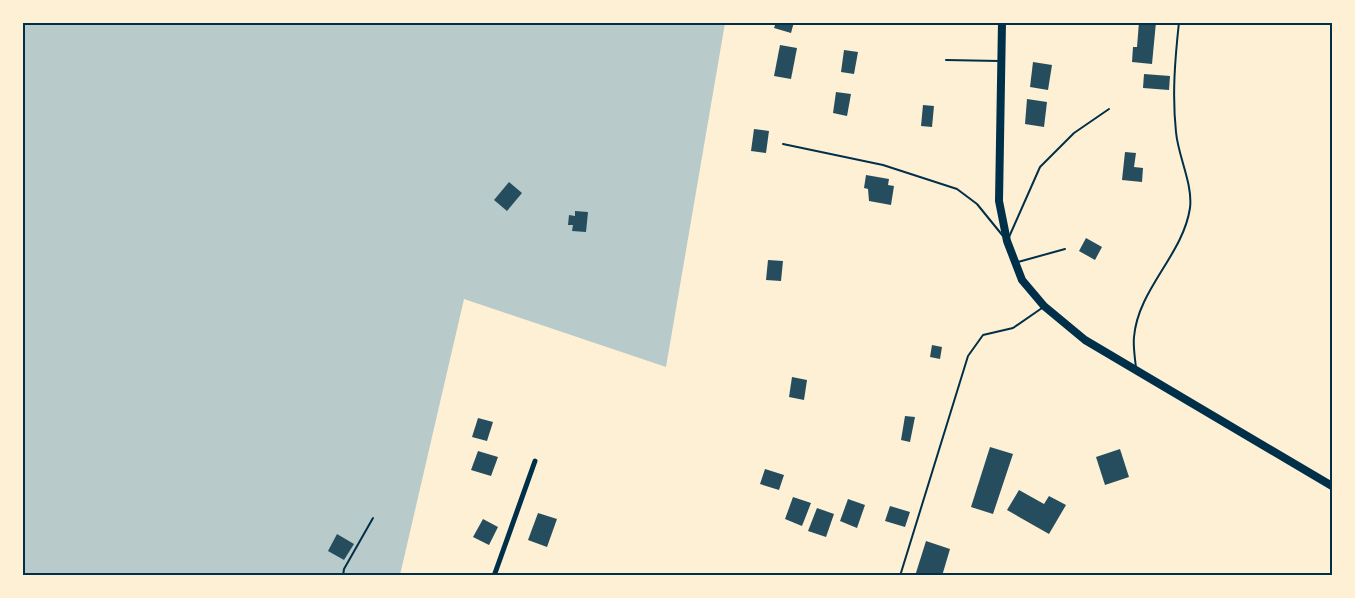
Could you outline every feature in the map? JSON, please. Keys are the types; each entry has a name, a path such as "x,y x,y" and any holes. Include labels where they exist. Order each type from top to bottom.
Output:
{"main road":[{"path":"1002,22 999,201 1007,241 1022,280 1044,306 1085,340 1332,486"}],"street":[{"path":"494,576 535,461"}],"lane":[{"path":"1136,369 1134,337 1137,324 1147,298 1178,245 1190,206 1176,131 1174,72 1179,22"},
{"path":"946,60 1002,61"},
{"path":"783,144 883,165 957,189 977,204 1007,241 1040,167 1074,133 1109,109"},
{"path":"1015,262 1065,249"},
{"path":"900,576 968,357 983,335 1013,328 1044,306"},
{"path":"343,576 344,569 373,518"}],"shaded area":[{"path":"22,23 725,23 666,367 464,299 400,575 23,575"}],"building":[{"path":"776,22 794,22 791,33 774,28"},
{"path":"1139,22 1156,22 1152,64 1132,62 1133,47 1137,47"},
{"path":"780,45 797,48 791,79 774,76"},
{"path":"844,50 858,52 854,74 841,72"},
{"path":"1033,62 1052,65 1048,90 1030,87"},
{"path":"1144,74 1170,76 1169,90 1143,88"},
{"path":"836,92 851,94 847,116 833,113"},
{"path":"1027,99 1047,102 1044,127 1025,124"},
{"path":"923,105 934,106 932,127 921,126"},
{"path":"754,129 769,131 766,153 751,151"},
{"path":"1125,152 1136,153 1134,167 1143,168 1142,182 1122,180"},
{"path":"866,175 889,179 888,185 894,186 891,205 869,201 868,189 864,188"},
{"path":"509,182 522,193 507,211 494,200"},
{"path":"575,211 588,212 586,232 572,231 573,225 568,225 569,215 575,216"},
{"path":"1086,238 1102,247 1095,260 1079,251"},
{"path":"768,260 783,261 781,281 766,280"},
{"path":"932,345 942,347 940,359 930,357"},
{"path":"792,377 807,380 804,400 789,397"},
{"path":"905,416 915,417 910,442 901,440"},
{"path":"478,418 493,422 487,441 472,437"},
{"path":"990,447 1013,454 993,514 971,507"},
{"path":"1120,449 1129,477 1105,485 1096,457"},
{"path":"478,451 498,457 491,476 471,470"},
{"path":"765,469 784,475 779,490 760,484"},
{"path":"1019,490 1044,504 1049,496 1066,505 1049,534 1007,510"},
{"path":"793,497 811,503 802,526 785,519"},
{"path":"848,499 865,505 857,528 840,521"},
{"path":"890,506 910,512 905,527 885,521"},
{"path":"817,508 834,514 826,537 808,531"},
{"path":"538,513 557,519 547,547 528,540"},
{"path":"483,519 498,527 489,545 473,537"},
{"path":"337,534 354,544 344,560 328,551"},
{"path":"926,541 950,549 942,576 915,576"}]}
